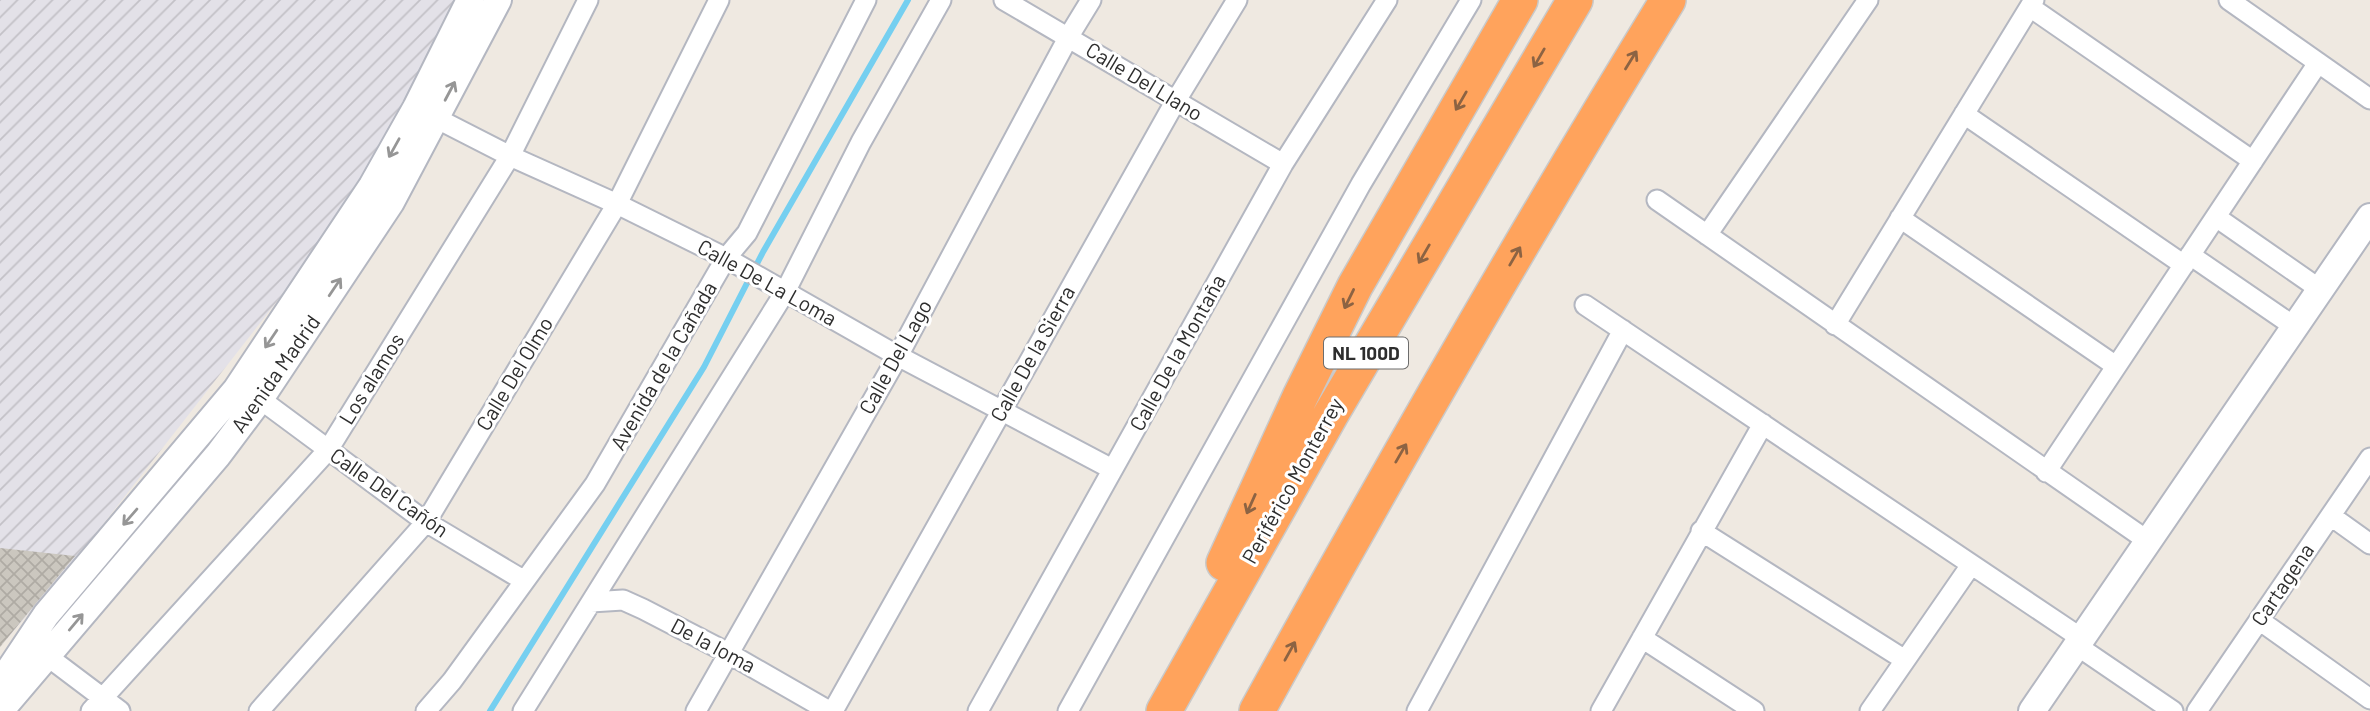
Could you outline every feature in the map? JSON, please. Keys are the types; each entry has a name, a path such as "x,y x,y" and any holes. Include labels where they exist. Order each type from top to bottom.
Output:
{"highway":[{"path":"1190,663 1202,615 1300,397 1355,286 1520,0"},
{"name":"Periférico Monterrey","path":"1164,711 1331,414 1575,0"},
{"path":"1257,711 1389,474 1587,133 1668,0"}],"street":[{"name":"Avenida Madrid","path":"0,711 218,455 260,400 391,202 470,0"},
{"name":"Avenida Madrid","path":"0,684 46,615 236,390 372,186 426,113 498,0"},
{"name":"Los alamos","path":"96,704 328,450 510,156 588,0"},
{"name":"Calle Del Olmo","path":"259,711 426,522 617,204 719,0"},
{"name":"Avenida de la Cañada","path":"426,711 452,681 595,484 732,261 866,0"},
{"path":"523,711 592,602 779,289 941,0"},
{"name":"Calle Del Llano","path":"1004,0 1283,164"},
{"name":"Calle Del Lago","path":"696,711 898,356 1091,0"},
{"name":"Calle De la Sierra","path":"831,711 1175,102 1237,0"},
{"name":"Calle De la Montaña","path":"978,711 1283,164 1387,0"},
{"path":"1068,711 1361,184 1471,0"},
{"path":"1707,235 1868,0"},
{"path":"2229,0 2370,99"},
{"path":"1835,325 2032,3 2253,161"},
{"path":"2046,472 2318,63"},
{"name":"Calle De La Loma","path":"426,113 510,156 617,204 732,261 898,356 1112,469"},
{"path":"1964,114 2187,260 2295,327"},
{"path":"1657,200 2148,541"},
{"path":"2216,217 2321,290"},
{"path":"2032,711 2370,217"},
{"path":"1900,218 2116,366"},
{"path":"1585,305 1971,565 2173,711"},
{"path":"1417,711 1623,330"},
{"name":"Calle Del Cañón","path":"260,400 426,522 523,580"},
{"path":"1601,711 1763,424"},
{"name":"Cartagena","path":"2197,711 2370,458"},
{"path":"2330,516 2370,544"},
{"path":"1701,531 1905,660"},
{"path":"1870,711 1971,565"},
{"name":"De la loma","path":"592,602 623,600 728,653 831,711"},
{"path":"2259,620 2370,699"},
{"path":"1642,638 1754,711"},
{"path":"47,656 96,704 120,711"}],"shaded area":[{"path":"0,0 456,0 370,182 90,541 0,647"}],"building":[{"path":"0,548 75,556 0,647"}],"waterway":[{"path":"490,711 704,367 763,252 908,0"}]}
